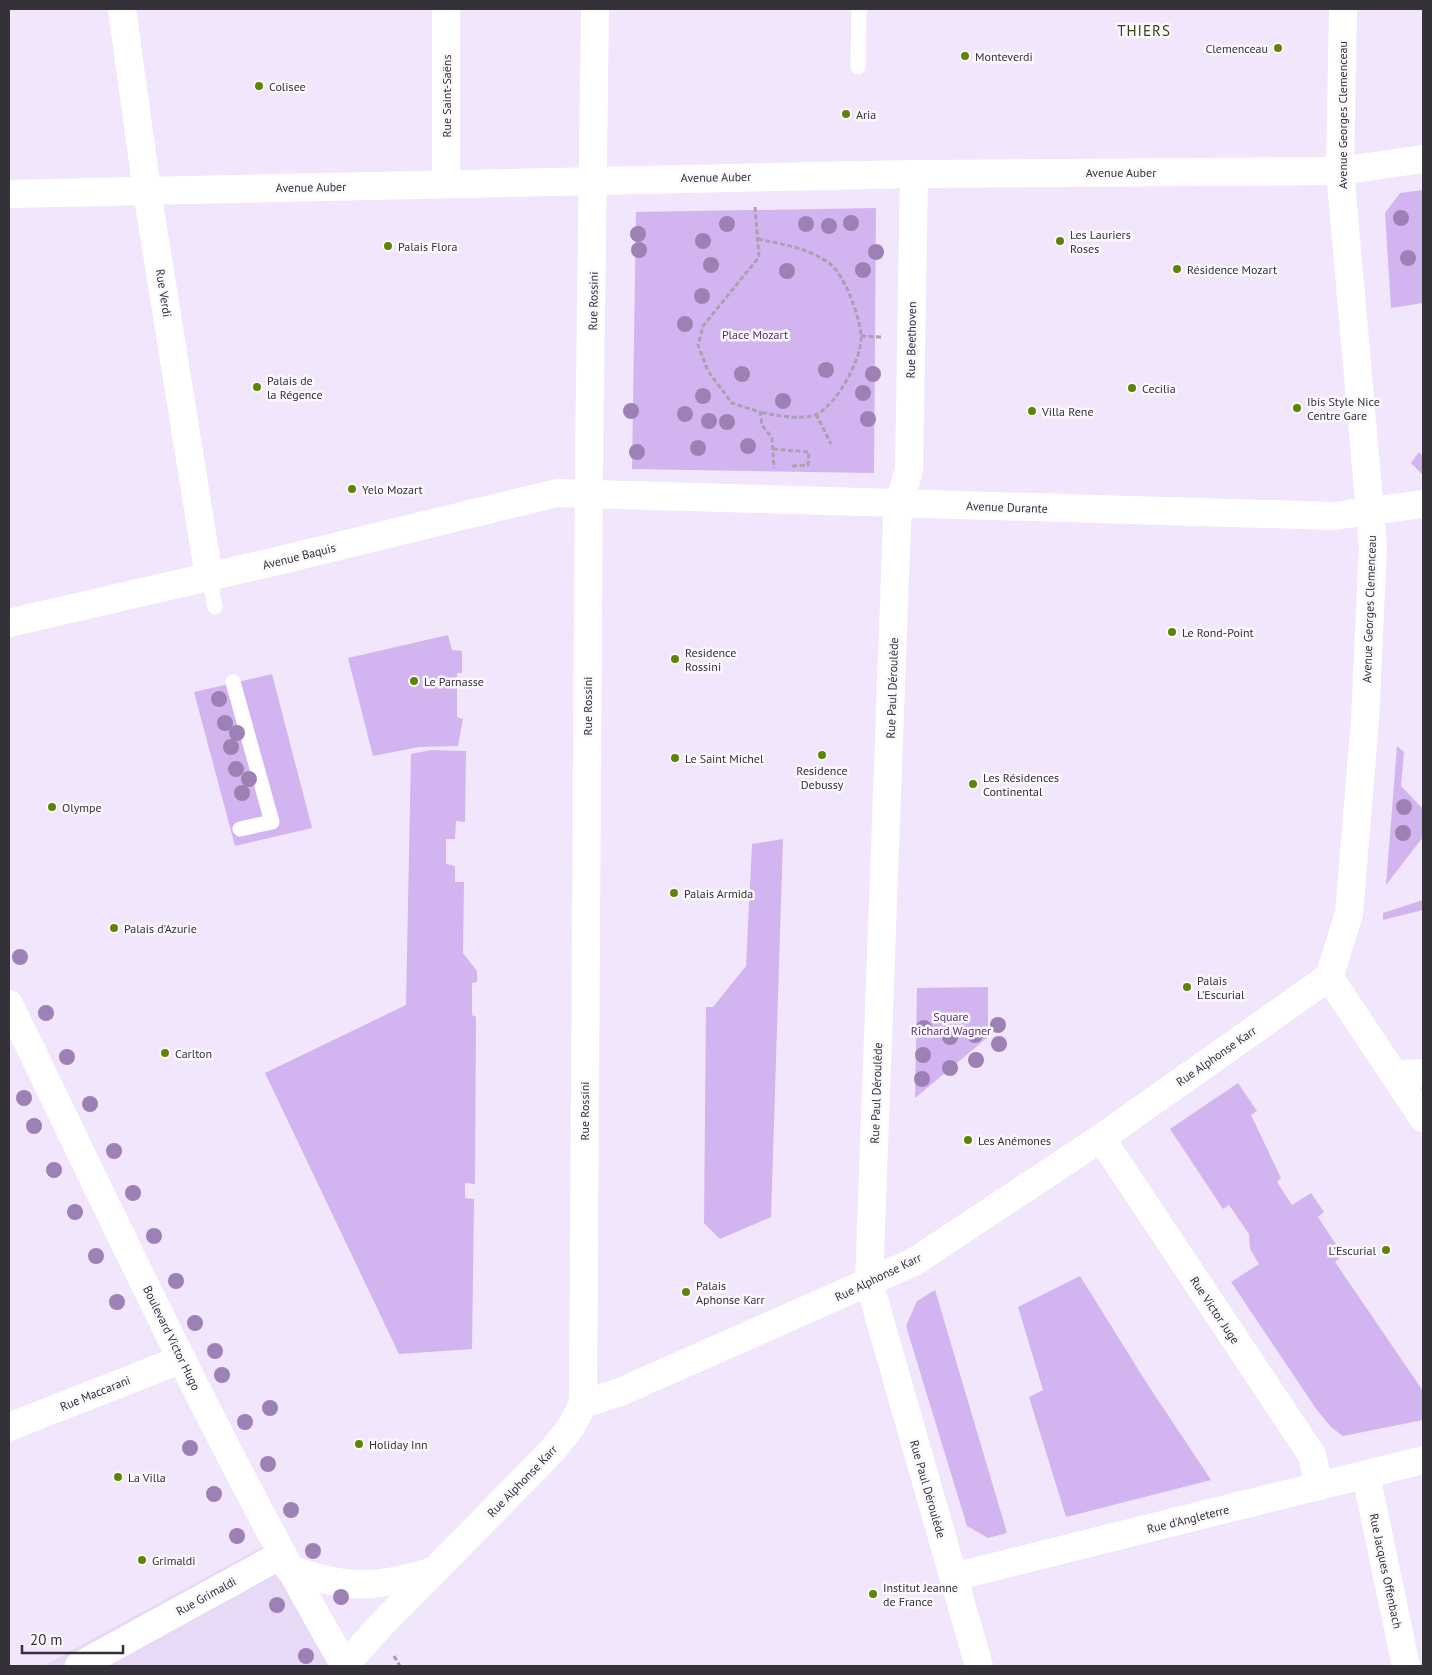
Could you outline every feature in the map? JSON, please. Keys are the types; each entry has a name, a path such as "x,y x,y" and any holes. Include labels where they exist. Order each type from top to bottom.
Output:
{"street":[{"name":"Rue Verdi","path":"122,9 147,191 209,577"},
{"name":"Rue Saint-Saëns","path":"446,9 446,183"},
{"name":"Rue Rossini","path":"583,1404 595,9"},
{"name":"Avenue Georges Clemenceau","path":"1329,977 1349,914 1365,720 1373,546 1340,171 1343,9"},
{"name":"Avenue Auber","path":"9,194 753,176 1340,171 1423,159"},
{"name":"Rue Beethoven","path":"899,504 909,470 914,174"},
{"name":"Avenue Baquis","path":"9,623 557,493 590,494"},
{"name":"Avenue Durante","path":"590,494 1334,516 1423,504"},
{"name":"Rue Paul Déroulède","path":"899,504 869,1282 979,1666"},
{"name":"Rue Alphonse Karr","path":"345,1666 552,1451 571,1427 583,1404 620,1392 914,1262 1101,1138 1329,977"},
{"path":"1329,977 1423,1118"},
{"name":"Boulevard Victor Hugo","path":"9,1004 182,1359 285,1562 345,1666"},
{"path":"1395,1074 1423,1073"},
{"name":"Rue Victor Juge","path":"1101,1138 1312,1455 1319,1486"},
{"name":"Rue Maccarani","path":"9,1427 182,1359"},
{"name":"Rue d'Angleterre","path":"954,1577 1423,1460"},
{"name":"Rue Jacques Offenbach","path":"1366,1475 1406,1666"},
{"name":"Rue Alphonse Karr","path":"285,1562 320,1580 372,1585 396,1582 437,1569"},
{"name":"Rue Grimaldi","path":"79,1666 285,1562"}],"lane":[{"path":"858,67 859,9"},
{"path":"209,577 215,607"},
{"path":"233,682 272,822 240,829"}],"path":[{"path":"753,176 758,239 760,257 703,326 698,345 708,371 732,403 760,412 785,417 816,414 834,400 858,357 861,336 851,295 830,264 797,248 758,239"},
{"path":"760,412 762,425 772,438 774,467 808,465 809,452 773,449"},
{"path":"816,414 831,444"}],"shaded area":[{"path":"280,1537 363,1666 43,1666"}],"green space":[{"path":"1423,190 1423,303 1391,308 1385,213 1400,193"},
{"name":"Place Mozart","path":"876,208 874,473 632,469 636,212"},
{"path":"1419,452 1423,456 1422,474 1411,463"},
{"path":"448,635 452,650 462,651 462,673 457,673 457,717 463,719 458,746 419,747 373,756 348,658"},
{"path":"272,674 312,828 235,846 194,692"},
{"path":"1397,746 1404,752 1401,786 1423,809 1423,837 1386,885"},
{"path":"431,750 466,751 465,822 456,821 455,839 446,839 446,864 455,866 455,882 464,882 463,953 477,971 477,982 472,983 472,1015 476,1017 475,1184 465,1183 465,1198 474,1199 472,1349 399,1354 265,1073 406,1005 411,754"},
{"path":"783,839 771,1217 720,1239 704,1223 706,1007 713,1007 746,966 752,844"},
{"path":"1423,900 1423,910 1383,920 1383,913"},
{"name":"Square Richard Wagner","path":"988,987 988,1037 915,1098 917,988"},
{"path":"1238,1083 1257,1111 1251,1115 1281,1178 1277,1182 1292,1205 1311,1193 1324,1212 1318,1217 1343,1255 1335,1262 1423,1391 1423,1420 1343,1436 1331,1427 1317,1410 1231,1282 1259,1264 1250,1249 1249,1234 1229,1205 1223,1209 1170,1129"},
{"path":"1080,1276 1146,1382 1211,1480 1066,1517 1029,1397 1043,1390 1018,1307"},
{"path":"935,1290 1007,1533 988,1538 967,1526 906,1326 917,1301"}],"place":[{"name":"Clemenceau","path":"1278,48"},
{"name":"Monteverdi","path":"965,56"},
{"name":"Colisee","path":"259,86"},
{"name":"Aria","path":"846,114"},
{"name":"Les Lauriers Roses","path":"1060,241"},
{"name":"Palais Flora","path":"388,246"},
{"name":"Résidence Mozart","path":"1177,269"},
{"name":"Palais de la Régence","path":"257,387"},
{"name":"Cecilia","path":"1132,388"},
{"name":"Ibis Style Nice Centre Gare","path":"1297,408"},
{"name":"Villa Rene","path":"1032,411"},
{"name":"Yelo Mozart","path":"352,489"},
{"name":"Le Rond-Point","path":"1172,632"},
{"name":"Residence Rossini","path":"675,659"},
{"name":"Le Parnasse","path":"414,681"},
{"name":"Residence Debussy","path":"822,755"},
{"name":"Le Saint Michel","path":"675,758"},
{"name":"Les Résidences Continental","path":"973,784"},
{"name":"Olympe","path":"52,807"},
{"name":"Palais Armida","path":"674,893"},
{"name":"Palais d'Azurie","path":"114,928"},
{"name":"Palais L'Escurial","path":"1187,987"},
{"name":"Carlton","path":"165,1053"},
{"name":"Les Anémones","path":"968,1140"},
{"name":"L'Escurial","path":"1386,1250"},
{"name":"Palais Aphonse Karr","path":"686,1292"},
{"name":"Holiday Inn","path":"359,1444"},
{"name":"La Villa","path":"118,1477"},
{"name":"Grimaldi","path":"142,1560"},
{"name":"Institut Jeanne de France","path":"873,1594"}],"district":[{"name":"THIERS","path":"1144,30"}]}
